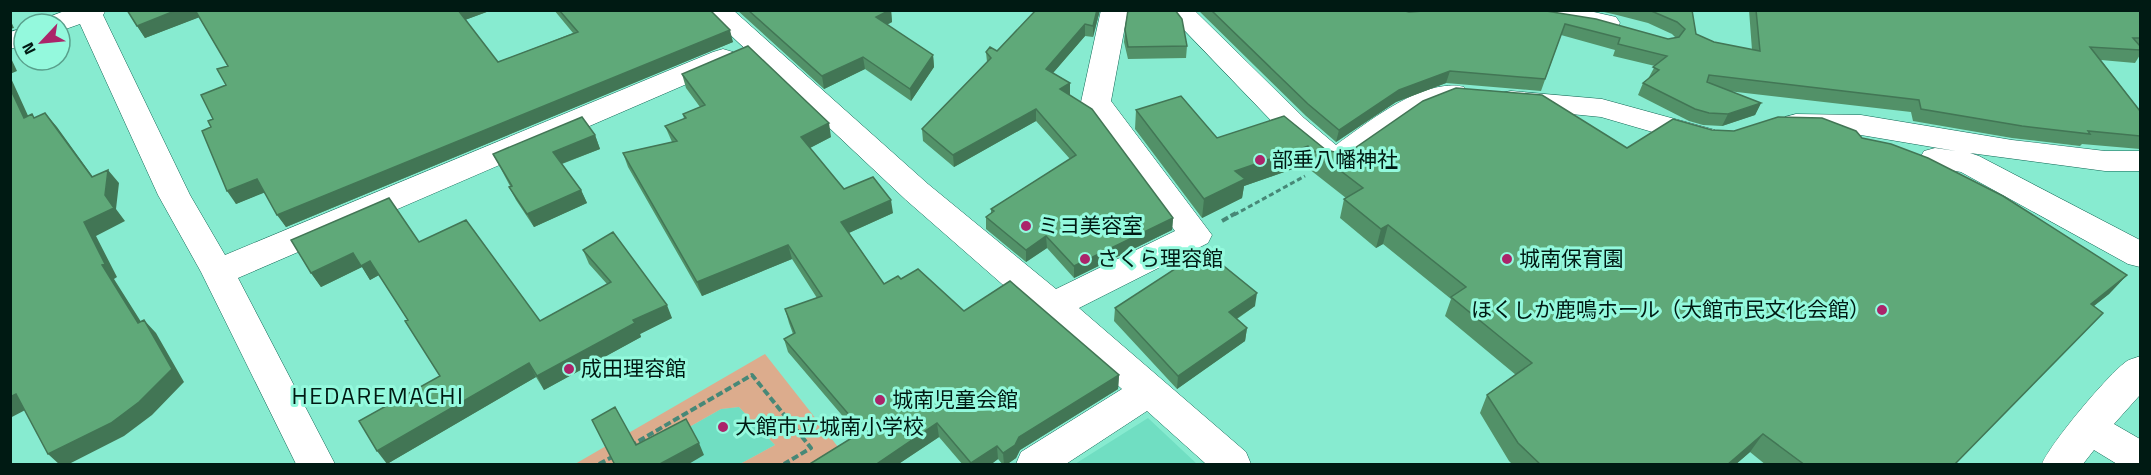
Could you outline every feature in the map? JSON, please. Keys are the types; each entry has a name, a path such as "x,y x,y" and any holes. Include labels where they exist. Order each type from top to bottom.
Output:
{"street":[{"path":"717,10 917,192 1053,306 1232,465"},
{"path":"1053,306 1196,235 1096,102 1115,10"},
{"path":"1178,10 1293,125 1335,160 1407,111 1447,94 1602,108 1703,137 1724,138 1734,134"},
{"path":"1519,10 1558,13 1629,29"},
{"path":"72,18 89,11 174,195 218,272 315,465"},
{"path":"218,272 756,45"},
{"path":"1765,124 1861,125 2012,150 2105,161 2140,161"},
{"path":"1861,148 1968,163 2140,255"},
{"path":"2061,465 2089,428 2136,383"},
{"path":"1035,465 1148,391"},
{"path":"2089,428 2140,458"}],"path":[{"path":"1196,235 1335,160"},
{"path":"629,447 752,375 811,448 784,465"},
{"path":"599,465 619,453"}],"shaded area":[{"path":"765,354 842,452 821,464 740,464 775,445 739,407 721,409 624,464 575,464"},
{"name":"大館市立城南小学校","path":"739,407 775,445 740,464 624,464 721,409"},
{"path":"1148,418 1197,464 1075,464"}],"building":[{"path":"127,10 177,10 137,26"},
{"path":"195,10 458,10 498,62 578,32 559,10 710,10 730,30 277,215 257,179 227,191 202,131 211,127 208,121 213,119 201,95 226,85 217,69 228,66"},
{"path":"748,10 890,10 876,17 933,55 910,89 863,57 822,76"},
{"path":"1036,10 1097,10 1093,26 1085,24 1046,69 1070,83 1060,89 1092,109 1173,218 1074,266 1046,236 1026,250 986,217 994,211 991,209 1076,155 1036,109 953,155 922,129 991,58 986,52 990,47 997,51"},
{"path":"1128,10 1175,10 1182,19 1187,46 1128,47 1125,30"},
{"path":"1211,10 1401,10 1409,12 1540,10 1596,19 1668,39 1679,37 1685,29 1677,22 1649,10 1692,10 1696,34 1714,42 1760,51 1756,10 2140,10 2140,38 2133,38 2140,46 2140,50 2090,47 2140,111 2140,136 2088,131 2090,134 2022,126 1921,109 1919,100 1709,75 1707,82 1761,103 1728,114 1709,113 1695,109 1643,83 1659,70 1653,67 1667,56 1618,44 1620,38 1565,24 1545,79 1450,71 1399,90 1339,130 1308,104"},
{"path":"748,46 829,123 801,137 844,189 873,177 891,200 841,222 884,284 898,276 901,279 918,269 964,311 1010,281 1119,375 1019,437 1015,445 1003,453 997,446 971,463 937,423 875,465 808,465 863,431 784,339 795,333 785,309 822,296 788,245 697,282 623,153 677,141 665,126 686,118 683,114 705,105 682,74"},
{"path":"10,88 24,118 32,114 34,118 45,113 92,177 108,170 105,195 114,208 84,222 105,264 102,265 138,323 144,320 172,369 139,402 111,423 48,454 16,394 10,397"},
{"path":"1456,88 1542,95 1627,148 1673,119 1712,130 1734,131 1778,117 1822,118 1856,131 1862,138 1891,144 1928,158 2003,196 2127,275 2091,304 2103,313 1954,465 1805,465 1763,434 1727,465 1541,465 1518,443 1487,395 1532,363 1451,297 1466,287 1388,225 1381,229 1344,199 1363,188 1308,146 1235,171 1245,179 1204,199 1136,110 1181,96 1217,138 1284,116 1326,150 1339,153 1352,150 1423,101"},
{"path":"582,117 595,135 553,152 581,190 527,214 509,187 512,186 493,154"},
{"path":"389,198 419,242 466,220 540,321 611,282 583,250 613,232 667,305 633,320 635,323 537,376 529,363 377,451 359,421 440,376 370,261 361,266 353,253 311,273 291,240"},
{"path":"1204,250 1257,293 1229,312 1247,328 1178,376 1115,308"},
{"path":"615,407 636,445 686,419 699,443 658,465 615,465 592,420"}],"place":[{"name":"部垂八幡神社","path":"1260,160"},
{"name":"ミヨ美容室","path":"1026,226"},
{"name":"さくら理容館","path":"1085,259"},
{"name":"城南保育園","path":"1507,259"},
{"name":"ほくしか鹿鳴ホール（大館市民文化会館）","path":"1882,310"},
{"name":"成田理容館","path":"569,369"},
{"name":"城南児童会館","path":"880,400"},
{"name":"大館市立城南小学校","path":"723,427"}],"district":[{"name":"HEDAREMACHI","path":"378,396"}]}
